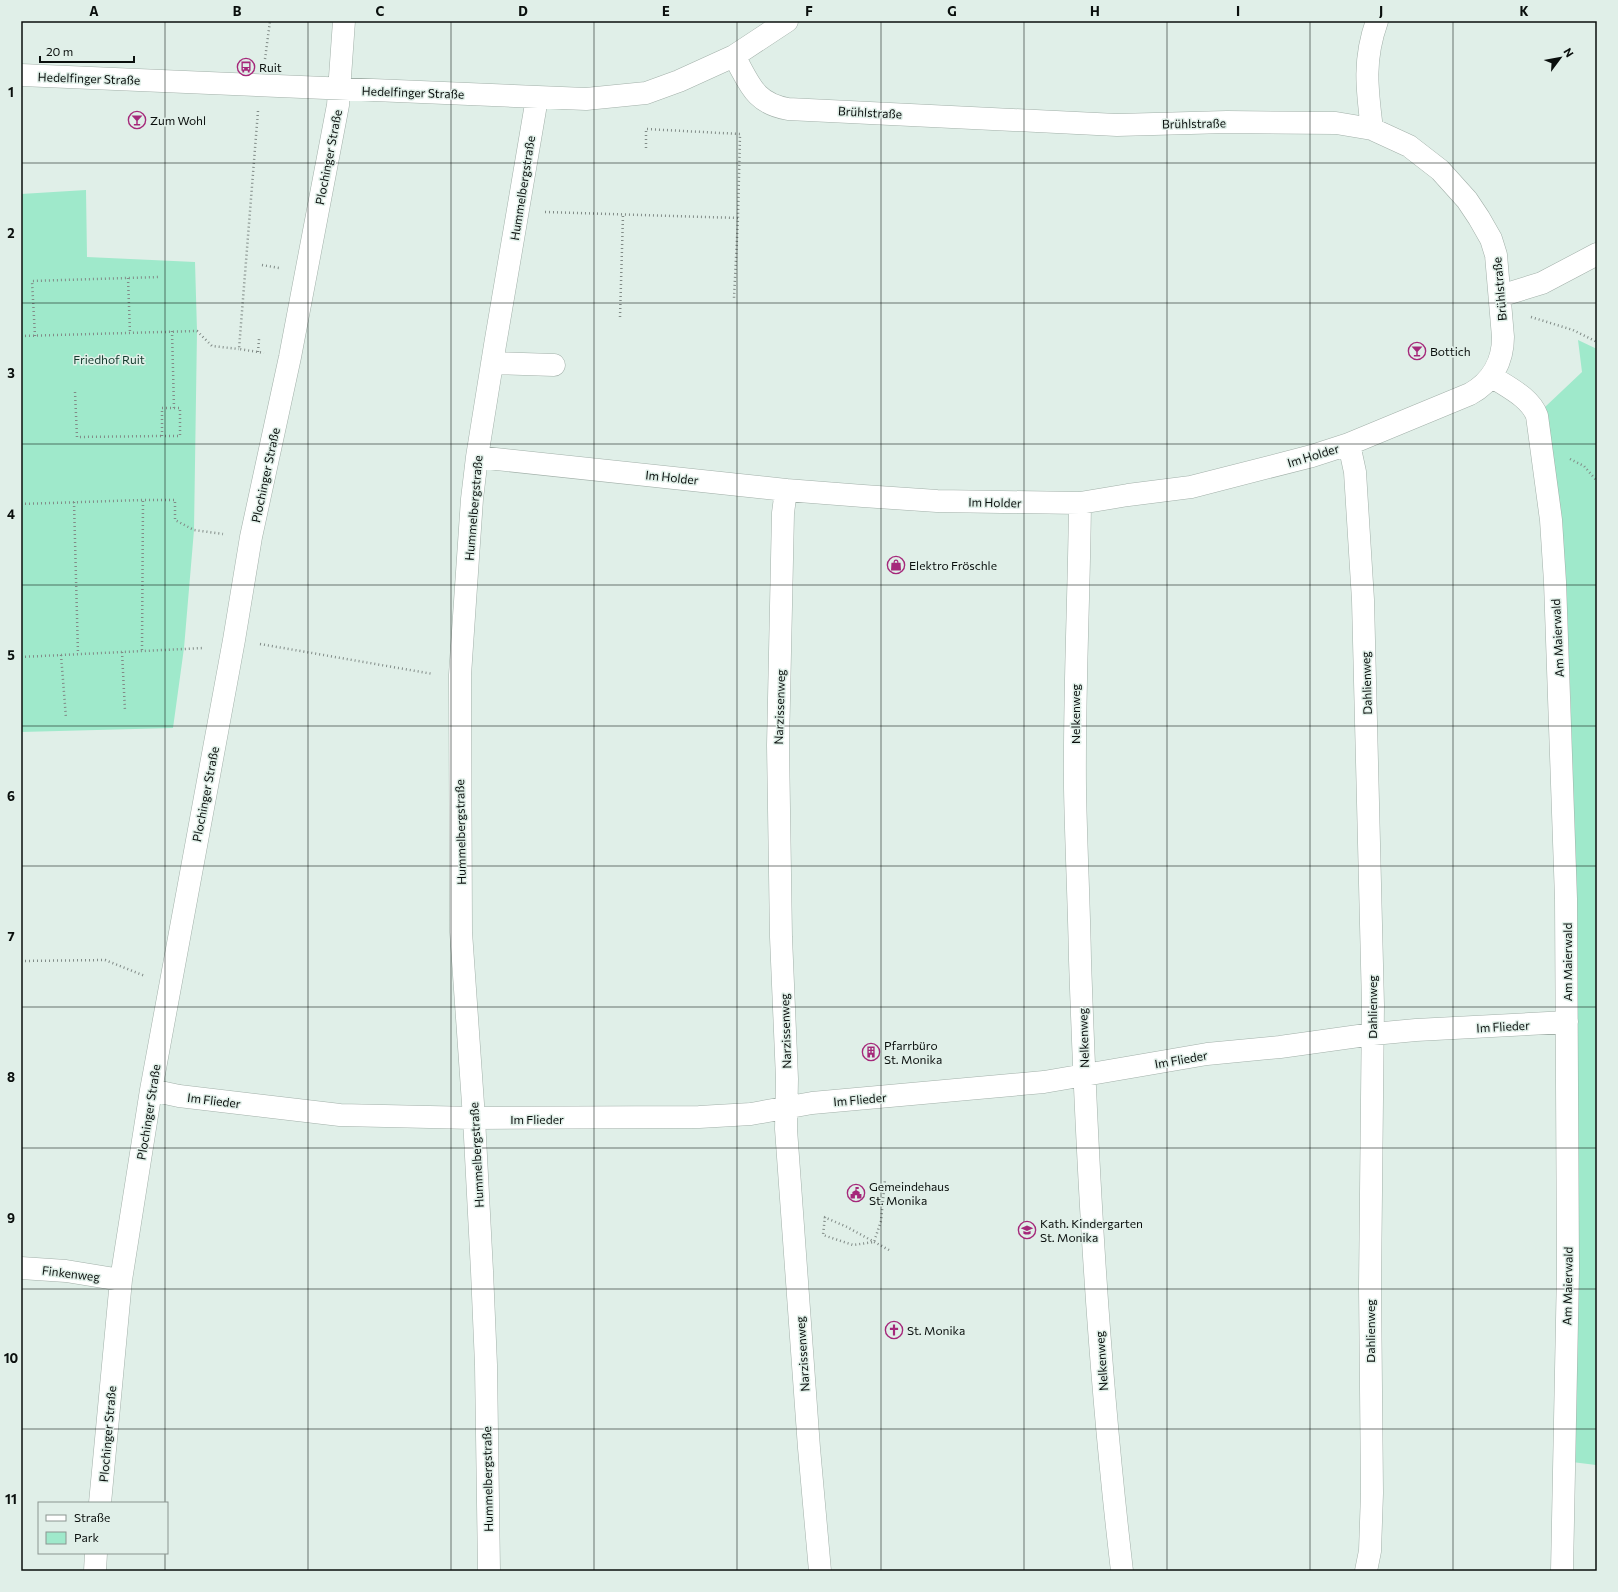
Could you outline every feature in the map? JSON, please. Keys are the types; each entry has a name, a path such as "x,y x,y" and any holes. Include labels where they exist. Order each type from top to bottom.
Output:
{"street":[{"name":"Plochinger Straße","path":"100,1502 121,1280 151,1090 252,537 290,357 338,105 344,21"},
{"name":"Hedelfinger Straße","path":"21,75 586,99 646,93 734,56 786,21"},
{"path":"1372,129 1367,89 1367,63 1377,21"},
{"name":"Brühlstraße","path":"734,56 752,88 763,100 775,106 788,109 1117,125 1227,122 1336,124 1372,129 1409,146 1440,170 1467,200 1486,230 1492,243 1498,265 1503,346 1500,360 1491,376"},
{"name":"Hummelbergstraße","path":"488,1571 486,1365 474,1118 461,932 460,675 472,499 492,363 537,98"},
{"path":"1501,302 1542,283 1597,254"},
{"path":"492,363 554,364"},
{"name":"Im Holder","path":"478,457 786,490 936,501 1080,503 1128,494 1191,487 1312,456 1349,444 1470,394 1482,386 1491,376"},
{"name":"Am Maierwald","path":"1491,376 1525,399 1536,412 1548,494 1555,582 1566,899 1567,1022 1568,1270 1562,1571"},
{"name":"Dahlienweg","path":"1349,444 1355,472 1363,600 1373,1034 1370,1309 1372,1494 1370,1551 1366,1571"},
{"name":"Narzissenweg","path":"786,490 783,513 778,745 781,937 787,1079 786,1108 794,1251 820,1571"},
{"name":"Nelkenweg","path":"1080,503 1075,676 1075,790 1084,1076 1094,1256 1103,1379 1111,1479 1122,1571"},
{"name":"Im Flieder","path":"151,1090 179,1096 340,1115 474,1118 699,1117 751,1114 812,1103 1044,1082 1207,1054 1280,1047 1373,1034 1416,1030 1567,1022"},
{"name":"Finkenweg","path":"21,1268 66,1271 121,1280"},
{"path":"95,1571 96,1554"}],"path":[{"path":"239,349 262,85 270,21"},
{"path":"646,148 646,129 740,134 734,298"},
{"path":"518,212 738,218"},
{"path":"620,317 623,215"},
{"path":"262,265 284,268"},
{"path":"35,336 32,281 159,277"},
{"path":"128,278 130,332"},
{"path":"1501,302 1573,330 1597,342"},
{"path":"21,336 197,330 212,346 290,357"},
{"path":"172,331 174,408"},
{"path":"258,352 259,339"},
{"path":"76,392 77,437 180,436 180,408 162,408 162,436"},
{"path":"142,650 143,500"},
{"path":"21,504 175,500 175,520 194,530 252,537"},
{"path":"74,502 78,654"},
{"path":"21,657 233,644 262,644 441,676 460,675"},
{"path":"122,652 124,711"},
{"path":"61,655 66,718"},
{"path":"21,961 105,960 170,985"},
{"path":"874,1242 881,1221 885,1180"},
{"path":"874,1242 853,1245 823,1235 825,1217 847,1227 889,1250"}],"green space":[{"name":"Friedhof Ruit","path":"86,190 87,257 195,262 197,331 194,530 184,648 173,728 21,732 21,194"},
{"path":"1578,340 1597,349 1597,1500 1596,1465 1572,1462 1574,842 1570,684 1563,561 1554,463 1545,407 1582,372"}],"place":[{"name":"Ruit","path":"246,67"},
{"name":"Zum Wohl","path":"137,120"},
{"name":"Bottich","path":"1417,351"},
{"name":"Elektro Fröschle","path":"896,565"},
{"name":"Pfarrbüro St. Monika","path":"871,1052"},
{"name":"Gemeindehaus St. Monika","path":"856,1193"},
{"name":"Kath. Kindergarten St. Monika","path":"1027,1230"},
{"name":"St. Monika","path":"894,1330"}]}
